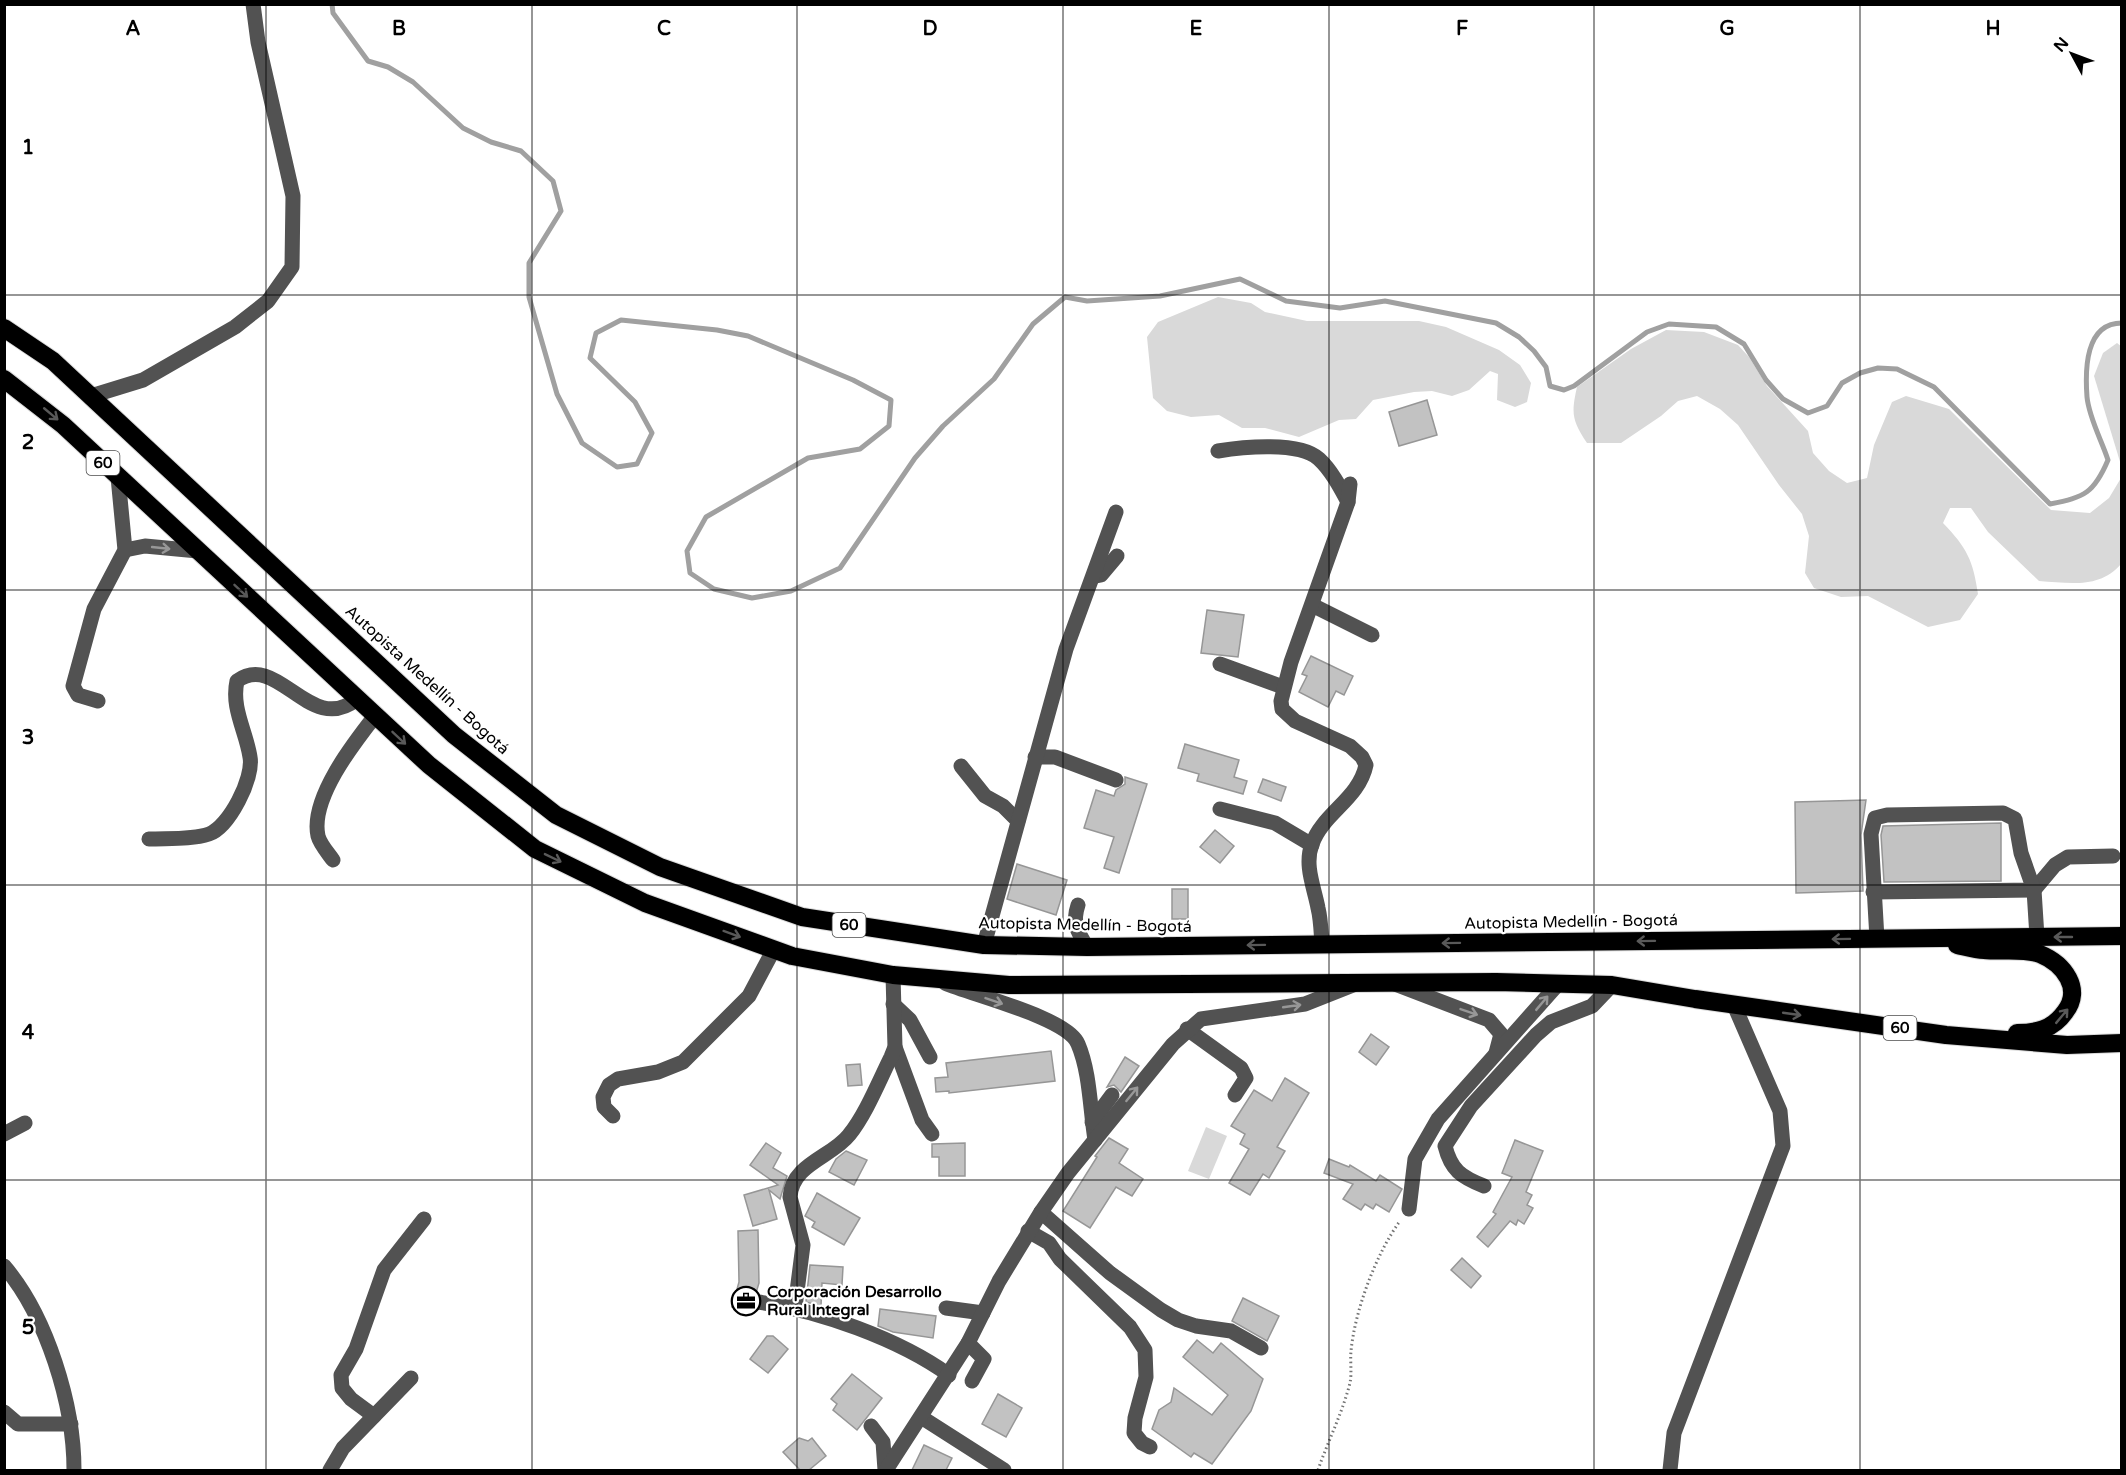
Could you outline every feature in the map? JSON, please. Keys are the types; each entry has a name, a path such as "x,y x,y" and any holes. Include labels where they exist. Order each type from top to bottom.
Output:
{"highway":[{"name":"Autopista Medellín - Bogotá","path":"4,328 53,361 454,735 556,815 660,867 802,917 984,945 1087,947 2121,936"},
{"name":"60","path":"4,379 63,425 429,765 535,849 645,903 792,956 893,975 939,980 1082,986 1358,983 1612,985 1946,1035 2067,1045 2121,1043"},
{"path":"1919,938 1983,950 2040,954 2062,968 2072,982 2069,1008 2058,1023 2035,1033 1946,1035"}],"street":[{"path":"91,396 143,380 235,327 268,301 292,267 293,195 258,42 253,4"},
{"path":"1218,451 1275,447 1309,453 1326,466 1348,502"},
{"path":"98,701 78,695 73,686 94,609 125,550 118,477"},
{"path":"1322,945 1319,910 1310,869 1311,845 1317,833 1360,782 1366,765 1362,757 1350,746 1288,716 1282,709 1282,687 1348,502 1350,483"},
{"path":"984,945 1066,649 1101,559 1116,512"},
{"path":"125,550 145,546 198,551"},
{"path":"1094,576 1101,574 1117,556"},
{"path":"1312,605 1372,634"},
{"path":"1220,664 1282,687"},
{"path":"149,839 207,835 217,830 234,807 249,779 251,759 233,697 237,681 247,674 262,673 310,704 326,709 352,703 357,699"},
{"path":"333,860 318,838 318,822 326,788 375,716"},
{"path":"1035,757 1055,757 1116,780"},
{"path":"961,766 985,796 1003,807 1017,821"},
{"path":"1220,809 1275,823 1311,845"},
{"path":"1877,939 1871,834 1875,818 1887,815 2003,813 2015,819 2021,853 2034,890 2037,937"},
{"path":"1873,892 2034,890 2055,865 2068,857 2113,856"},
{"path":"1078,904 1074,918 1075,928 1087,947"},
{"path":"613,1116 604,1107 603,1097 609,1085 618,1079 658,1072 683,1062 749,996 774,949"},
{"path":"893,975 895,1047 917,1108 932,1134"},
{"path":"939,980 1041,1017 1072,1034 1082,1056 1095,1140"},
{"path":"885,1470 949,1375 1028,1231 1041,1212 1095,1140 1187,1029 1201,1019 1214,1015 1305,1004 1358,983"},
{"path":"1409,1209 1415,1159 1425,1139 1448,1105 1559,983"},
{"path":"1395,984 1489,1020 1501,1034 1496,1053"},
{"path":"1484,1186 1463,1178 1455,1170 1445,1146 1450,1134 1536,1035 1551,1022 1592,1006 1612,985"},
{"path":"893,1004 910,1020 930,1057"},
{"path":"1670,1470 1674,1433 1783,1146 1780,1111 1734,1005"},
{"path":"1187,1029 1241,1068 1246,1078 1235,1095"},
{"path":"795,1307 803,1245 790,1197 790,1188 802,1171 849,1136 895,1047"},
{"path":"1092,1122 1112,1095"},
{"path":"4,1134 25,1123"},
{"path":"1041,1212 1110,1273 1161,1310 1178,1320 1196,1326 1231,1331 1261,1348"},
{"path":"374,1416 351,1399 342,1388 341,1375 356,1349 384,1270 424,1219"},
{"path":"1028,1231 1049,1243 1060,1259 1130,1327 1145,1350 1146,1377 1134,1418 1134,1433 1142,1443 1150,1447"},
{"path":"4,1266 25,1292 50,1349 71,1424 74,1470"},
{"path":"758,1302 795,1307 830,1318 917,1355 949,1375"},
{"path":"946,1308 983,1313"},
{"path":"968,1343 984,1359 972,1381"},
{"path":"330,1470 343,1449 411,1378"},
{"path":"4,1412 9,1419 18,1424 71,1424"},
{"path":"921,1417 1004,1470"},
{"path":"871,1426 883,1442 885,1470"}],"path":[{"path":"1318,1470 1344,1406 1350,1379 1354,1333 1380,1252 1409,1209"}],"shaded area":[{"path":"1218,297 1251,303 1265,312 1307,321 1419,321 1446,327 1499,350 1520,365 1531,383 1527,402 1515,407 1497,400 1498,374 1490,371 1469,390 1452,396 1432,391 1373,400 1356,419 1339,420 1299,437 1265,428 1242,428 1219,415 1191,417 1167,411 1153,398 1147,337 1158,322"},
{"path":"1666,330 1704,332 1738,345 1749,357 1767,386 1808,431 1813,453 1829,471 1847,483 1867,478 1874,445 1892,402 1906,396 1949,409 2051,510 2090,513 2109,498 2121,478 2121,564 2113,572 2094,581 2073,583 2039,581 1988,532 1971,508 1950,508 1943,523 1968,555 1978,594 1960,620 1928,627 1868,596 1841,597 1814,588 1805,573 1809,536 1802,514 1738,425 1720,409 1697,396 1678,401 1661,416 1621,443 1587,443 1582,435 1574,416 1577,387 1631,349"},
{"path":"2117,343 2122,347 2121,465 2094,376 2103,353"},
{"path":"1206,1127 1227,1136 1209,1179 1188,1171"}],"building":[{"path":"1427,400 1437,435 1399,446 1389,412"},
{"path":"1207,610 1244,615 1238,657 1201,653"},
{"path":"1311,656 1353,676 1344,695 1336,691 1328,707 1299,692 1307,676 1302,674"},
{"path":"1185,744 1239,760 1234,777 1247,781 1243,794 1197,781 1199,774 1178,768"},
{"path":"1125,777 1147,784 1119,873 1104,868 1114,837 1084,828 1096,790 1114,796 1116,790 1125,784"},
{"path":"1263,779 1286,787 1281,801 1258,792"},
{"path":"1866,800 1861,835 1863,891 1796,893 1795,802"},
{"path":"2001,823 2001,881 1884,882 1881,835 1883,826"},
{"path":"1215,830 1234,846 1220,863 1200,847"},
{"path":"1017,864 1067,880 1056,915 1007,899"},
{"path":"1172,889 1188,889 1188,919 1172,919"},
{"path":"1371,1034 1389,1047 1376,1065 1359,1052"},
{"path":"1051,1051 1055,1081 949,1093 949,1091 936,1092 935,1078 948,1077 946,1063"},
{"path":"1125,1057 1139,1066 1121,1092 1114,1085 1107,1087"},
{"path":"860,1064 862,1085 848,1086 846,1065"},
{"path":"1285,1078 1309,1093 1277,1147 1285,1151 1269,1178 1263,1174 1250,1195 1229,1183 1249,1149 1240,1144 1245,1134 1231,1126 1254,1090 1272,1101"},
{"path":"1109,1138 1128,1149 1119,1163 1143,1179 1132,1196 1116,1187 1090,1228 1063,1211 1097,1157 1095,1156"},
{"path":"1515,1140 1543,1151 1526,1192 1532,1195 1527,1205 1533,1208 1524,1224 1518,1220 1516,1225 1510,1221 1488,1247 1477,1237 1496,1214 1493,1212 1512,1177 1502,1173"},
{"path":"766,1143 781,1153 773,1168 787,1176 780,1199 769,1190 777,1219 753,1226 744,1195 778,1185 750,1165"},
{"path":"965,1143 965,1176 939,1176 939,1157 932,1157 932,1144"},
{"path":"846,1151 867,1160 854,1185 829,1172 836,1159"},
{"path":"1329,1159 1349,1167 1350,1165 1376,1181 1380,1175 1402,1189 1389,1212 1376,1204 1373,1209 1365,1204 1361,1210 1343,1199 1353,1184 1324,1173"},
{"path":"817,1193 860,1218 844,1245 812,1227 815,1222 805,1216"},
{"path":"758,1230 759,1283 756,1293 749,1300 751,1312 732,1307 739,1282 738,1231"},
{"path":"1462,1258 1481,1276 1471,1288 1451,1270"},
{"path":"810,1265 843,1267 842,1285 822,1283 821,1306 806,1302"},
{"path":"1243,1298 1279,1316 1267,1341 1232,1321"},
{"path":"880,1309 936,1316 933,1338 893,1332 878,1326"},
{"path":"767,1336 773,1336 788,1349 768,1373 750,1359"},
{"path":"1197,1340 1213,1353 1221,1343 1263,1379 1251,1411 1212,1464 1194,1453 1191,1457 1152,1429 1159,1410 1171,1402 1174,1388 1212,1415 1228,1395 1183,1357"},
{"path":"852,1374 882,1398 857,1430 833,1410 837,1404 831,1399"},
{"path":"998,1394 1022,1408 1006,1437 982,1424"},
{"path":"799,1438 808,1441 812,1438 826,1456 809,1470 800,1470 783,1452"},
{"path":"924,1445 952,1458 946,1470 912,1470"}],"waterway":[{"path":"332,4 333,13 368,61 388,67 413,82 463,128 491,142 521,151 553,181 561,211 529,263 529,297 557,394 582,443 617,467 637,464 652,433 635,402 590,358 596,333 621,320 717,330 748,336 853,380 891,400 889,426 860,449 808,458 706,517 687,551 690,573 714,589 752,598 791,591 840,568 915,458 943,426 994,379 1033,324 1065,297 1087,301 1160,296 1240,279 1286,301 1340,308 1385,301 1496,323 1519,337 1534,351 1546,367 1550,386 1564,390 1574,386 1647,332 1669,324 1716,327 1744,344 1766,380 1783,399 1808,413 1827,406 1842,383 1860,373 1878,368 1897,369 1934,387 2050,504 2072,499 2087,492 2098,480 2108,460 2088,405 2087,362 2094,339 2101,331 2110,325 2122,323"}],"place":[{"name":"Corporación Desarrollo Rural Integral","path":"746,1301"}]}
